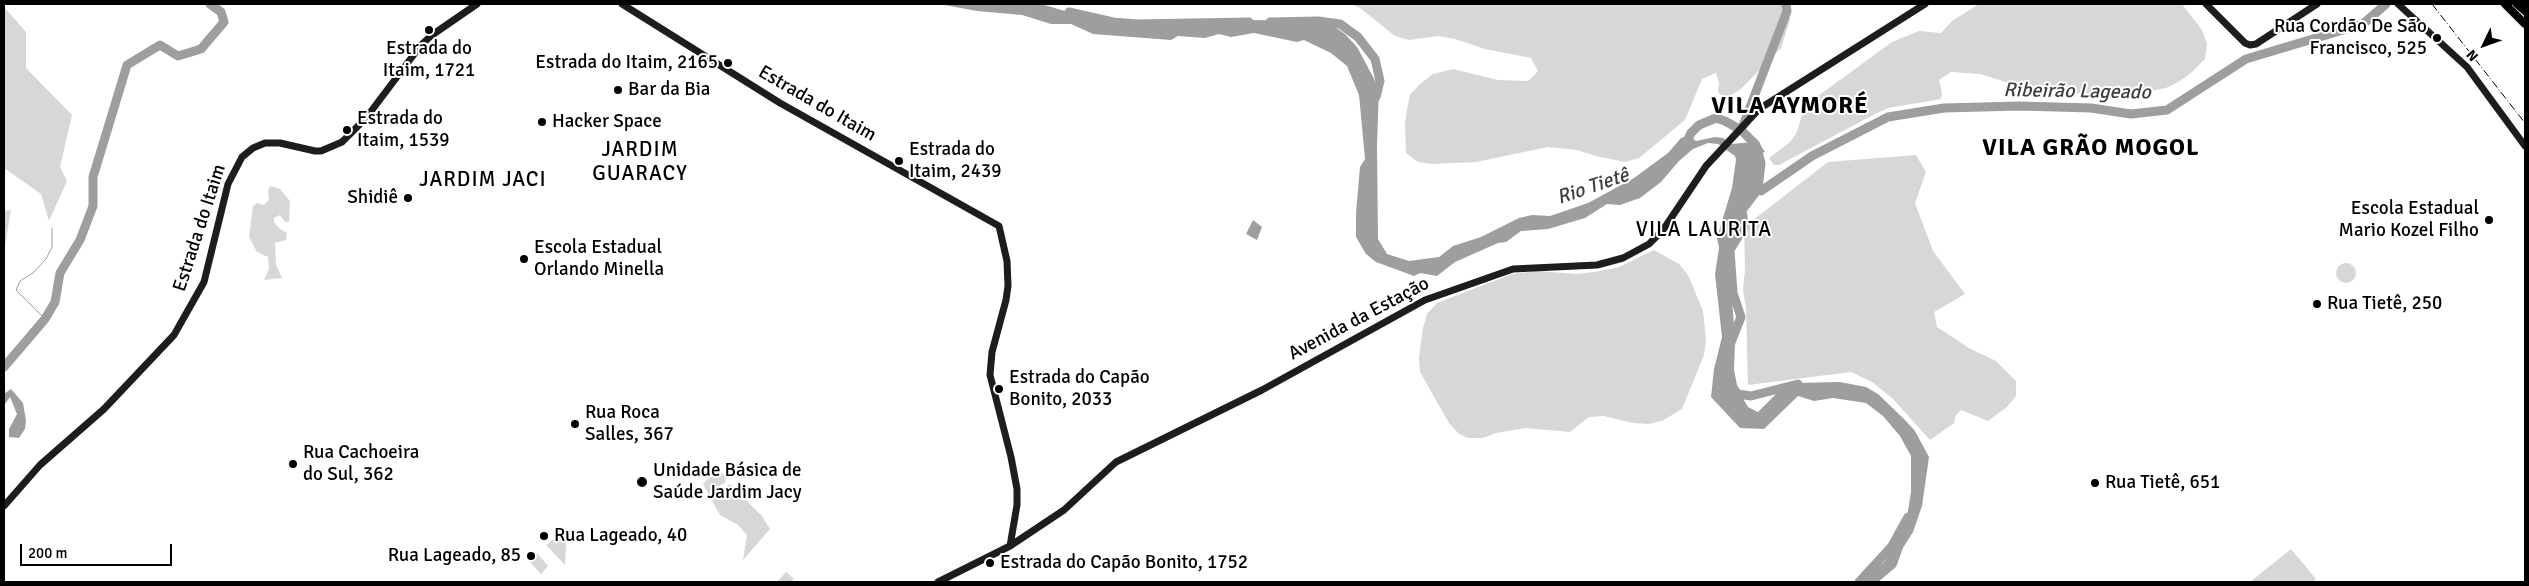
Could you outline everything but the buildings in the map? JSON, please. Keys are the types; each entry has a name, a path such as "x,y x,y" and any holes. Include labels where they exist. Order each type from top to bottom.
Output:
{"main road":[{"path":"2504,4 2525,24"},
{"path":"2517,4 2525,11"}],"street":[{"name":"Estrada do Itaim","path":"4,506 40,465 104,409 174,335 204,282 228,184 242,157 253,148 265,143 280,143 321,151 342,142 362,123 421,46 432,35 477,4"},
{"name":"Estrada do Itaim","path":"622,4 780,103 1000,226 1007,261 1008,286 992,352 990,375 1011,457 1017,489 1017,505 1010,546"},
{"name":"Avenida da Estação","path":"938,582 1010,546 1064,510 1116,462 1262,390 1425,300 1513,269 1597,265 1623,258 1643,248 1663,230 1695,181 1718,152 1750,118 1774,98 1925,4"},
{"path":"2206,4 2245,43 2250,45 2256,44 2317,4"},
{"path":"2398,4 2467,67 2525,146"}],"shaded area":[{"name":"Rio Tietê","path":"939,4 1041,4 1089,18 1153,28 1225,25 1251,20 1312,21 1332,25 1345,34 1357,47 1379,88 1377,145 1378,239 1387,254 1409,261 1439,257 1453,246 1481,237 1519,218 1532,215 1550,216 1588,203 1634,178 1668,153 1681,138 1689,136 1696,141 1715,137 1723,138 1731,144 1754,142 1761,146 1765,152 1758,154 1757,171 1763,185 1760,194 1747,211 1744,227 1734,239 1729,259 1735,340 1734,370 1738,390 1748,407 1758,412 1782,388 1794,383 1840,382 1866,387 1878,394 1915,431 1929,457 1922,506 1913,532 1903,548 1896,567 1878,582 1861,582 1884,562 1899,540 1907,517 1911,492 1911,456 1900,436 1883,416 1866,403 1833,398 1814,401 1798,396 1764,429 1740,428 1711,397 1714,369 1722,337 1715,274 1719,248 1717,238 1732,188 1736,160 1735,156 1718,144 1708,143 1693,149 1679,161 1661,182 1640,198 1620,205 1607,204 1585,218 1548,229 1521,231 1506,242 1498,243 1455,262 1437,276 1420,273 1414,276 1376,262 1366,254 1356,237 1360,167 1365,159 1359,95 1347,66 1331,53 1304,40 1297,42 1254,33 1231,37 1219,34 1205,38 1178,36 1171,40 1093,34 1071,24 1051,24 1022,15 977,11"},
{"path":"1351,4 1789,4 1790,20 1781,48 1741,89 1725,99 1718,92 1719,83 1716,73 1702,79 1685,120 1639,158 1625,162 1577,150 1548,147 1476,162 1433,164 1418,162 1406,153 1405,124 1407,109 1410,95 1420,84 1433,74 1453,69 1498,80 1528,81 1538,71 1531,58 1485,49 1455,39 1439,36 1409,40 1395,36 1360,8"},
{"path":"1979,4 2182,4 2202,30 2207,44 2205,59 2180,81 2166,88 2131,95 2039,92 1980,74 1951,72 1939,80 1942,93 1941,99 1888,108 1779,165 1774,165 1769,158 1789,143 1796,134 1804,109 1818,96 1892,42 1919,31 1941,33 1952,21"},
{"path":"4,7 26,32 26,68 72,115 60,167 67,181 49,221 41,194 4,168"},
{"path":"1916,155 1926,172 1915,203 1933,251 1965,294 1934,312 1937,327 1969,348 1996,361 2016,381 2016,396 2007,407 1988,421 1961,410 1956,415 1954,423 1930,440 1892,398 1872,382 1851,372 1748,385 1746,309 1743,290 1745,269 1744,227 1828,162"},
{"path":"271,186 280,189 290,201 289,222 285,222 280,215 274,218 274,222 280,229 287,233 286,240 275,243 276,265 282,278 264,280 269,269 268,257 257,252 249,237 253,206 257,203 264,205 269,199 268,190"},
{"path":"11,210 5,246 4,211"},
{"path":"1253,220 1262,227 1257,240 1246,234"},
{"path":"1654,250 1679,264 1688,275 1703,311 1706,340 1704,355 1682,409 1662,421 1648,424 1633,423 1604,416 1589,417 1570,432 1526,428 1496,433 1483,438 1468,438 1459,434 1449,423 1420,372 1419,357 1423,328 1427,314 1437,303 1512,274 1537,271 1578,274 1600,271 1619,267"},
{"path":"2346,263 2353,266 2356,273 2353,280 2346,283 2339,280 2336,273 2339,266"},
{"path":"11,389 23,403 26,421 25,429 19,438 9,437 9,429 17,414 10,397 5,404 4,402 4,394"},
{"path":"721,473 726,476 725,483 717,487 714,484 710,486 716,491 721,491 730,484 762,516 770,529 743,560 747,535 738,525 720,515 703,484 710,477"},
{"path":"567,528 565,565 546,545"},
{"path":"2291,549 2316,579 2313,582 2250,582"},
{"path":"537,553 548,566 541,574 529,561"},
{"path":"786,572 794,579 791,582 777,582"}],"waterway":[{"path":"4,367 45,319 55,302 60,273 80,240 93,206 93,177 127,65 160,45 178,56 201,49 224,22 221,12 210,4"},
{"path":"1742,128 1787,11 1786,4"},
{"name":"Ribeirão Lageado","path":"1761,191 1812,156 1888,117 1944,108 2019,106 2091,108 2131,114 2167,110 2246,59 2363,24 2386,4"},
{"name":"Rio Tietê","path":"1069,12 1113,22 1136,24 1249,22"},
{"name":"Rio Tietê","path":"1270,22 1318,21 1340,24 1358,37 1375,59 1380,81 1376,97"},
{"name":"Rio Tietê","path":"1684,148 1691,133 1699,125 1716,118 1725,121 1741,130 1756,145 1761,163 1758,189"},
{"name":"Rio Tietê","path":"1730,345 1741,317 1733,293 1730,250 1744,227 1743,216"},
{"path":"45,319 16,290 20,281 33,273 46,259 52,247 52,228"},
{"name":"Rio Tietê","path":"1733,388 1738,394 1751,396 1798,384"},
{"name":"Rio Tietê","path":"1859,582 1892,546 1908,517"}],"railway":[{"path":"2432,4 2525,123"}],"place":[{"name":"Estrada do Itaim, 1721","path":"429,30"},
{"name":"Rua Cordão De São Francisco, 525","path":"2437,38"},
{"name":"Estrada do Itaim, 2165","path":"728,63"},
{"name":"Bar da Bia","path":"618,90"},
{"name":"Hacker Space","path":"542,122"},
{"name":"Estrada do Itaim, 1539","path":"347,130"},
{"name":"Estrada do Itaim, 2439","path":"899,161"},
{"name":"Shidiê","path":"408,198"},
{"name":"Escola Estadual Mario Kozel Filho","path":"2489,220"},
{"name":"Escola Estadual Orlando Minella","path":"524,259"},
{"name":"Rua Tietê, 250","path":"2317,304"},
{"name":"Estrada do Capão Bonito, 2033","path":"999,389"},
{"name":"Rua Roca Salles, 367","path":"575,424"},
{"name":"Rua Cachoeira do Sul, 362","path":"293,464"},
{"name":"Unidade Básica de Saúde Jardim Jacy","path":"642,482"},
{"name":"Rua Tietê, 651","path":"2095,483"},
{"name":"Rua Lageado, 40","path":"544,536"},
{"name":"Rua Lageado, 85","path":"531,556"},
{"name":"Estrada do Capão Bonito, 1752","path":"990,563"}],"district":[{"name":"VILA AYMORÉ","path":"1790,107"},
{"name":"VILA GRÃO MOGOL","path":"2091,149"},
{"name":"JARDIM GUARACY","path":"640,162"},
{"name":"JARDIM JACI","path":"483,180"},
{"name":"VILA LAURITA","path":"1704,230"}]}
